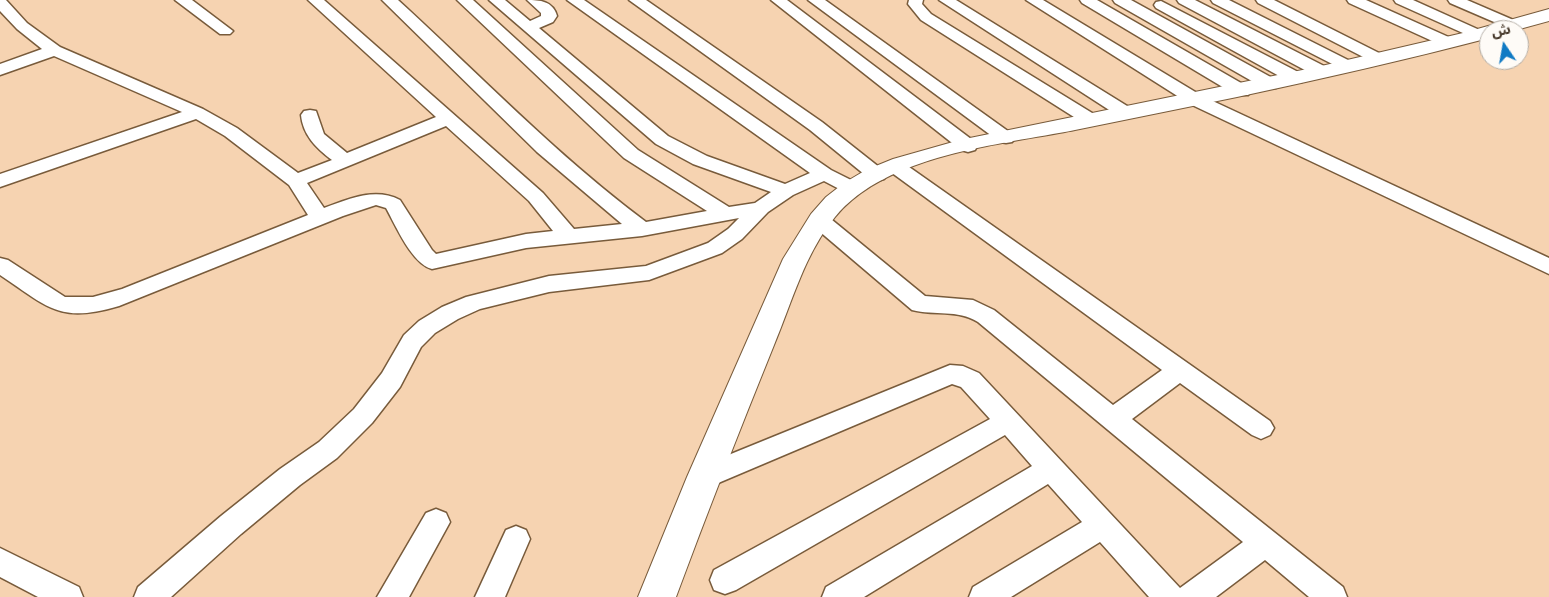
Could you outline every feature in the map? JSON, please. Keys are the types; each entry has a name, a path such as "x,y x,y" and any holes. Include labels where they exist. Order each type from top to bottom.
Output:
{"street":[{"path":"182,0 225,31"},
{"path":"315,0 536,196 568,236"},
{"path":"389,0 440,45 570,171 608,205 642,229"},
{"path":"464,0 631,154 726,215"},
{"path":"496,0 662,140 700,160 786,191"},
{"path":"528,27 548,19 549,16 548,11 534,0"},
{"path":"574,0 824,174 852,188"},
{"path":"636,0 816,126 886,171 1180,370 1261,428"},
{"path":"778,0 872,70 968,146"},
{"path":"815,0 1006,138"},
{"path":"916,0 914,4 926,17 1091,120"},
{"path":"946,0 1126,113"},
{"path":"1032,0 1196,100 1549,267"},
{"path":"1087,0 1242,90"},
{"path":"1120,0 1270,84"},
{"path":"1151,0 1296,78"},
{"path":"1184,0 1322,72"},
{"path":"1218,0 1348,66"},
{"path":"1263,0 1379,59"},
{"path":"1354,0 1447,42"},
{"path":"1401,0 1479,29"},
{"path":"1455,0 1501,20"},
{"path":"0,2 22,26 54,50 197,113 231,132 296,181 320,218"},
{"path":"1529,21 1549,15"},
{"path":"657,597 704,478 796,258 819,220 829,208 852,188 886,171 924,157 968,146 1270,84 1479,34"},
{"path":"0,70 54,50"},
{"path":"0,181 197,113"},
{"path":"310,115 310,125 313,133 346,161"},
{"path":"296,181 447,119"},
{"path":"149,597 230,525 290,477 328,450 363,416 391,380 412,341 427,327 450,313 474,303 549,284 625,276 670,266 715,248 735,234 761,208 786,191 824,174"},
{"path":"0,265 60,304 70,307 90,306 104,303 173,277 365,201 385,200 393,204 424,255 432,262 526,241 642,229 761,208"},
{"path":"819,220 920,304 962,306 973,308 986,316 1332,597"},
{"path":"1113,419 1180,370"},
{"path":"704,478 950,374 963,375 970,380 1169,597"},
{"path":"725,580 1008,421"},
{"path":"837,597 1051,468"},
{"path":"392,597 436,522"},
{"path":"984,597 1103,524"},
{"path":"490,597 516,539"},
{"path":"1192,597 1265,543"},
{"path":"0,562 68,597"}]}
